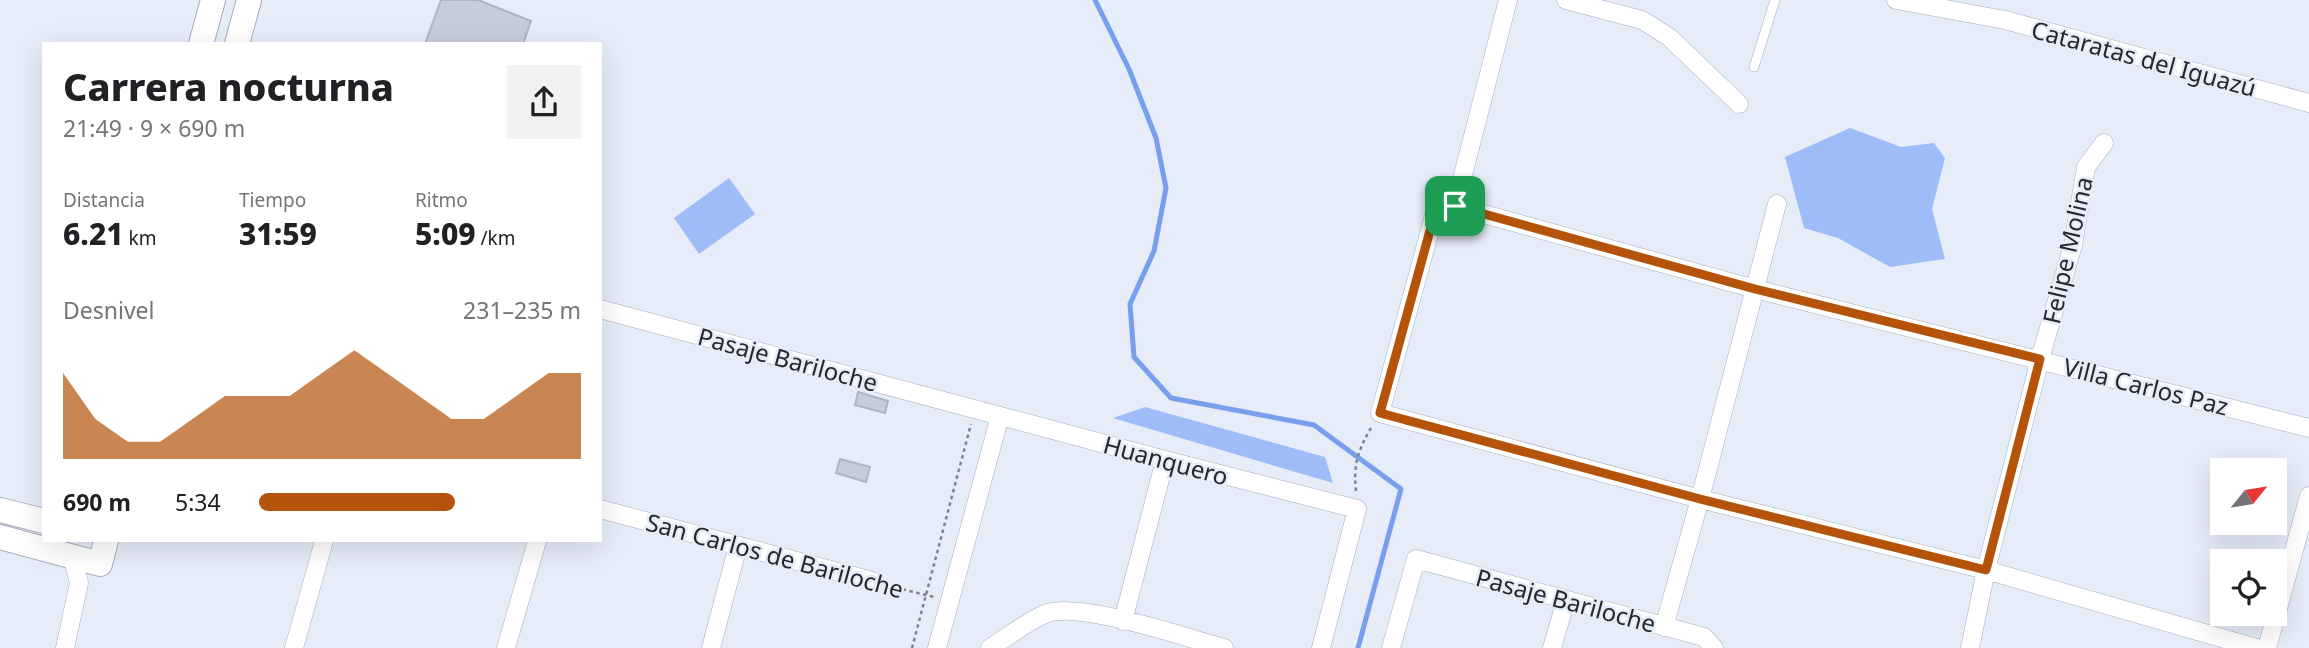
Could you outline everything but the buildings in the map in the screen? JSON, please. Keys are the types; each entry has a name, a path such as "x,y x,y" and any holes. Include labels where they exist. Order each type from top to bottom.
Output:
{"main road":[{"path":"202,42 213,0"},
{"path":"238,42 249,0"},
{"path":"0,510 42,520"},
{"path":"0,537 103,552"}],"street":[{"path":"1507,0 1455,206 1434,216 1380,413 1700,499 1986,570 2256,648"},
{"path":"1566,0 1642,20 1668,37 1739,104"},
{"name":"Cataratas del Iguazú","path":"1896,0 2005,20 2309,103"},
{"name":"Felipe Molina","path":"1970,648 1986,570 2040,359 2073,245 2086,167 2104,143"},
{"path":"1664,626 1777,204"},
{"name":"Villa Carlos Paz","path":"1455,206 1755,289 2309,428"},
{"name":"Pasaje Bariloche","path":"602,310 975,410"},
{"name":"Huanquero","path":"975,410 1357,509 1321,648"},
{"path":"937,648 1000,416"},
{"path":"1122,621 1165,460"},
{"path":"2267,648 2309,496"},
{"name":"San Carlos de Bariloche","path":"602,510 872,582"},
{"path":"294,648 324,542"},
{"path":"506,648 537,542"},
{"path":"711,648 738,546"},
{"path":"65,648 79,583 74,548"},
{"path":"79,583 103,552"},
{"name":"Pasaje Bariloche","path":"1391,648 1416,559 1704,637 1714,647"},
{"path":"1552,648 1566,600"},
{"path":"990,648 1047,613 1076,611 1224,648"}],"lane":[{"path":"1754,67 1775,0"}],"path":[{"path":"912,648 975,410"},
{"path":"1354,471 1361,446 1380,413"},
{"name":"San Carlos de Bariloche","path":"872,582 950,602"}],"shaded area":[{"path":"1850,128 1901,147 1934,143 1945,158 1932,209 1945,259 1890,267 1838,238 1804,228 1785,157"},
{"path":"729,178 755,214 699,254 674,218"},
{"path":"1145,407 1325,457 1333,483 1113,418"}],"waterway":[{"path":"1095,0 1129,69 1156,138 1166,188 1154,251 1130,304 1134,357 1171,398 1314,425 1401,489 1358,648"}],"route":[{"path":"1455,206 1755,289 2040,359 1986,570 1700,499 1380,413 1434,216 1455,206"}]}
